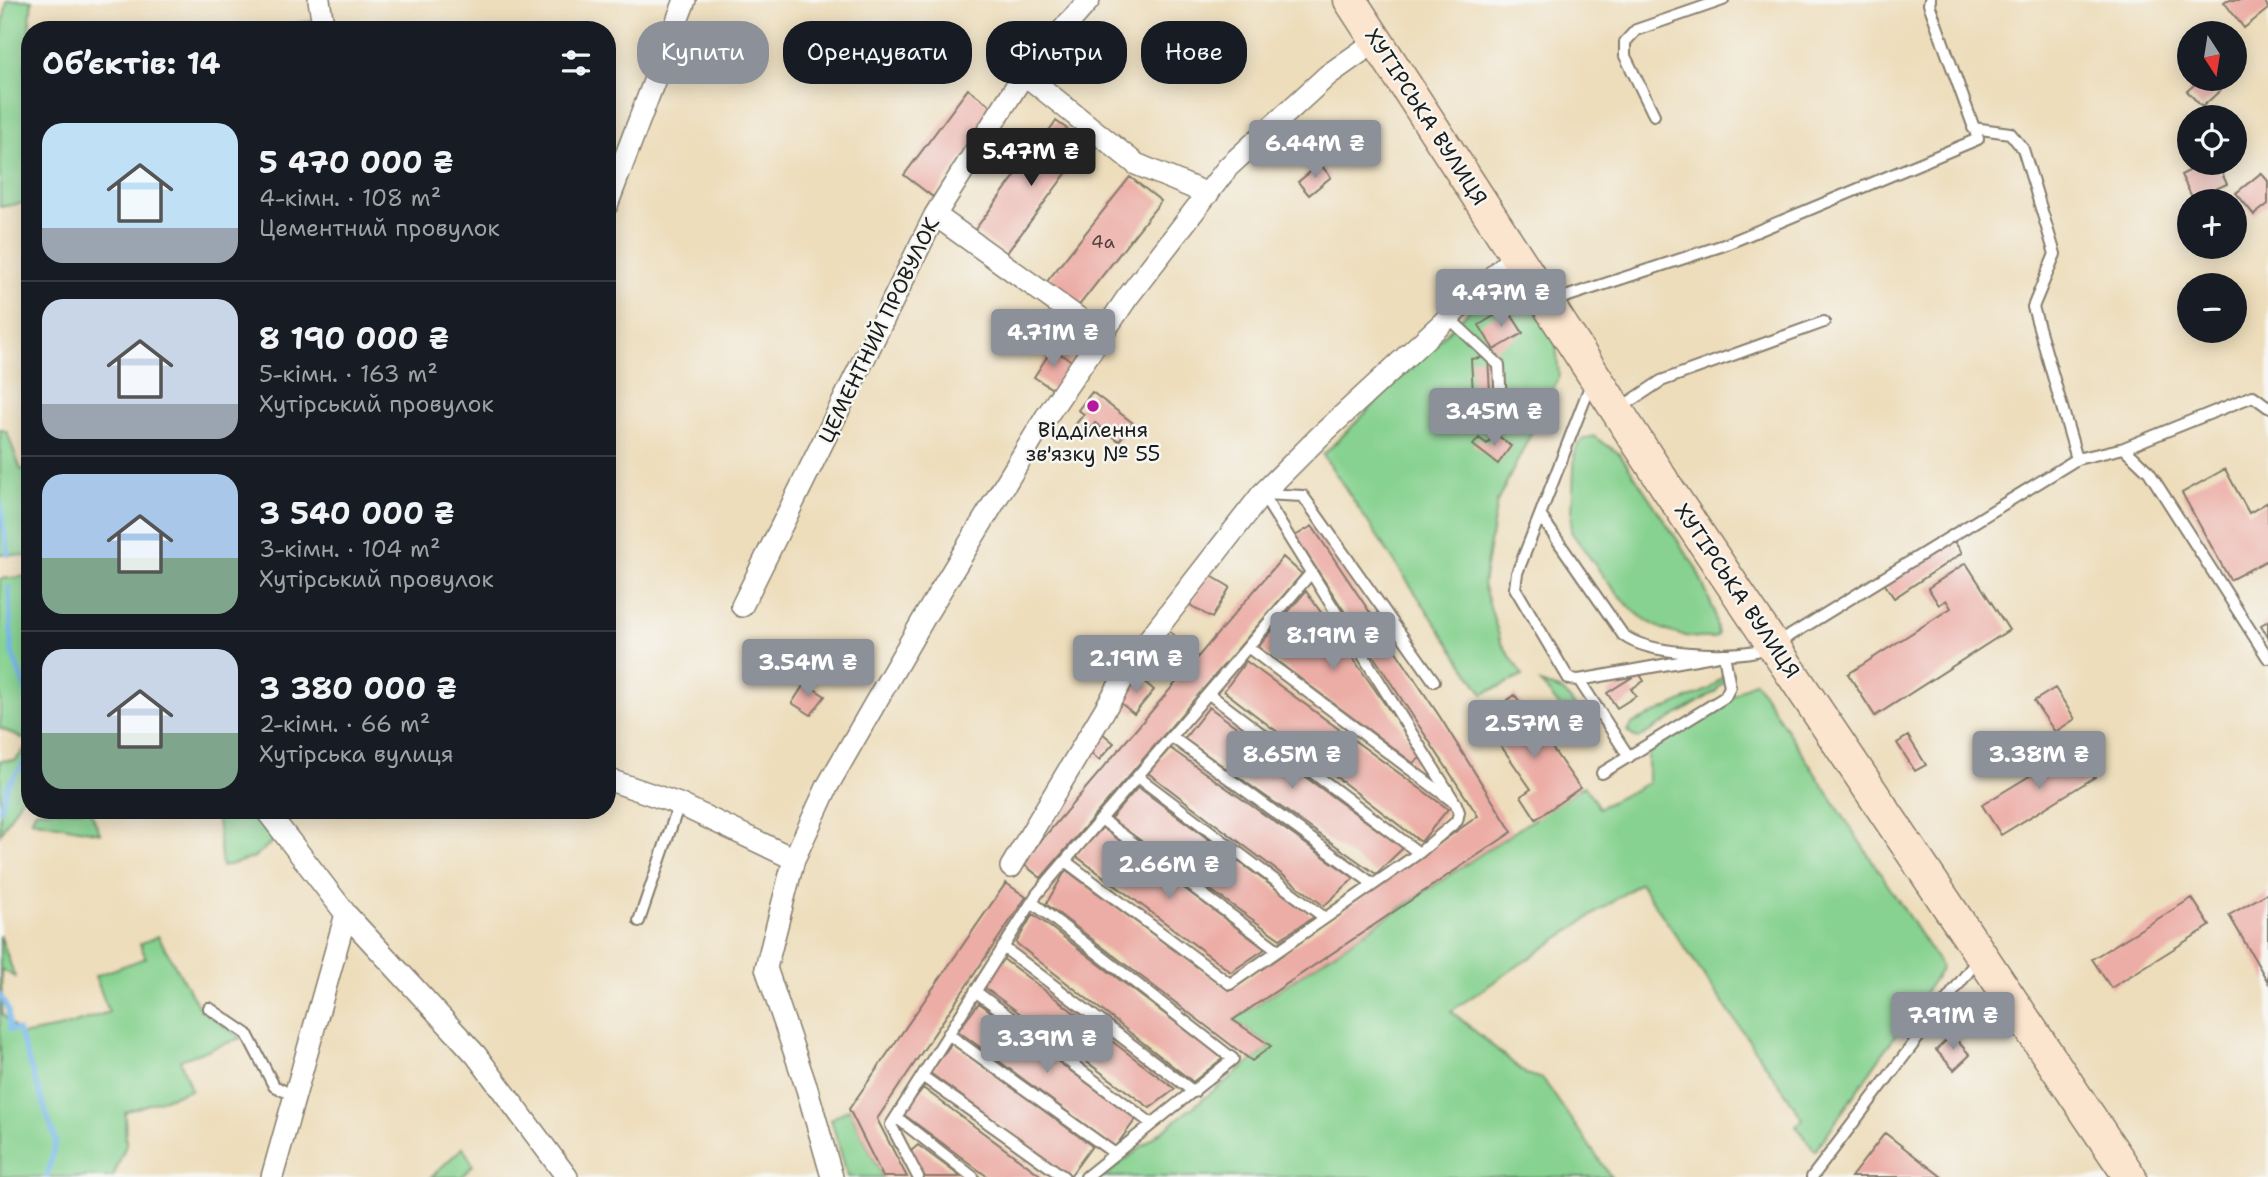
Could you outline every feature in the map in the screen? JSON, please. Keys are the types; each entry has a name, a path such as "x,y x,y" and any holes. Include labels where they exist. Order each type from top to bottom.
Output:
{"main road":[{"name":"ХУТІРСЬКА ВУЛИЦЯ","path":"1350,0 1617,411 2130,1177"}],"street":[{"path":"319,0 322,21"},
{"path":"616,181 685,0"},
{"name":"ЦЕМЕНТНИЙ ПРОВУЛОК","path":"1071,21 1089,0"},
{"path":"832,1177 807,1089 766,968 794,859 828,785 927,612 1046,417 1102,335 1228,167 1328,75 1376,41"},
{"name":"ЦЕМЕНТНИЙ ПРОВУЛОК","path":"742,607 935,215 1018,84"},
{"path":"1036,84 1136,164 1208,194"},
{"path":"935,215 1102,335"},
{"path":"1011,867 1139,652 1262,494 1447,316 1515,256"},
{"path":"616,782 679,804 794,859"},
{"path":"273,819 346,914 476,1055 567,1177"},
{"path":"272,1177 346,914"}],"lane":[{"path":"1654,115 1625,56 1625,42 1636,30 1723,0"},
{"path":"1547,303 1724,245 1978,139 1929,4 1930,0"},
{"path":"1973,128 2010,133 2023,149 2055,254 2033,307 2077,459"},
{"path":"1447,316 1499,365 1502,425"},
{"path":"1617,411 1661,381 1824,322"},
{"path":"1594,376 1515,578 1515,588 1561,669 1569,679 1580,680 1759,650 1773,645 2077,459 2124,447 2253,396 2268,407"},
{"path":"2124,447 2149,472 2268,658"},
{"path":"1065,861 1230,984 1419,853 1457,821 1459,812 1456,804 1262,494"},
{"path":"1262,494 1303,496 1434,681"},
{"path":"1540,515 1623,635 1634,644 1724,654"},
{"path":"918,1177 891,1125 1032,902 1311,573"},
{"path":"1249,648 1456,804"},
{"path":"1602,774 1725,697 1730,687 1724,654"},
{"path":"1580,680 1629,757"},
{"path":"1209,694 1419,853"},
{"path":"1172,737 1373,884"},
{"path":"1138,777 1325,918"},
{"path":"639,921 679,804"},
{"path":"1101,819 1279,950"},
{"path":"1032,902 1233,1059 1086,1177"},
{"path":"1003,947 1194,1092"},
{"path":"1812,1177 1982,954"},
{"path":"975,991 1152,1124"},
{"path":"209,1008 247,1034 274,1086 296,1097"},
{"path":"948,1034 1114,1153"},
{"path":"922,1076 1064,1177"},
{"path":"896,1117 973,1177"}],"green space":[{"path":"7,0 32,0 30,21 21,21 21,203 0,207 0,42"},
{"path":"1518,285 1556,342 1559,377 1497,502 1483,584 1501,642 1523,676 1483,694 1323,455 1489,291"},
{"path":"0,429 7,432 21,470 21,555 0,554"},
{"path":"1593,436 1620,454 1696,568 1714,611 1718,635 1713,638 1687,636 1664,630 1645,620 1614,590 1571,532 1575,449 1582,440"},
{"path":"21,577 21,738 0,728 0,579"},
{"path":"1723,676 1726,679 1715,692 1637,739 1627,731 1633,723 1710,689"},
{"path":"1755,681 1942,968 1815,1151 1796,1126 1803,1119 1640,883 1451,1011 1526,1074 1543,1079 1611,1177 1103,1177 1271,1046 1233,1020 1580,788 1585,786 1599,808 1648,783 1648,753"},
{"path":"1541,683 1564,692 1591,727 1581,733"},
{"path":"21,754 21,799 0,834 0,761 16,760"},
{"path":"94,819 100,833 31,820"},
{"path":"217,819 261,819 276,839 253,858 222,867"},
{"path":"0,935 15,977 1,969 2,1014 21,1035 59,1028 109,1012 95,976 146,958 140,944 158,936 200,1009 241,1038 180,1060 191,1090 125,1112 126,1145 113,1177 0,1177"},
{"path":"849,1109 883,1177 848,1177 831,1119"},
{"path":"463,1147 473,1165 462,1177 431,1177"}],"building":[{"path":"2265,0 2268,9 2247,26 2247,21 2239,21 2224,2"},
{"path":"968,89 998,111 933,197 904,175"},
{"path":"2187,91 2220,91 2204,105 2200,105"},
{"path":"1056,121 1088,144 1006,254 974,231"},
{"path":"1320,164 1331,177 1309,195 1298,182"},
{"path":"2261,173 2268,181 2268,204 2254,215 2247,206 2247,189 2241,189"},
{"path":"2181,175 2223,175 2227,184 2216,189 2188,189"},
{"path":"1130,177 1161,201 1077,308 1045,284"},
{"path":"1507,308 1523,333 1494,350 1479,325"},
{"path":"1052,349 1072,361 1054,390 1034,377"},
{"path":"1488,357 1490,392 1473,393 1471,359"},
{"path":"1092,392 1133,423 1119,441 1095,423 1087,434 1075,425 1084,414 1078,410"},
{"path":"1495,433 1511,446 1498,464 1473,445 1479,438 1487,444"},
{"path":"2225,469 2249,513 2268,502 2268,560 2230,580 2182,493"},
{"path":"1312,526 1440,717 1512,832 1233,1020 1271,1046 1252,1061 1046,904 1066,870 1230,991 1478,816 1295,536"},
{"path":"1952,538 1962,553 1894,598 1884,583"},
{"path":"1283,557 1302,574 1041,878 1022,863"},
{"path":"1966,563 2009,630 1875,716 1848,674 1951,608 1946,600 1939,605 1928,588"},
{"path":"1208,574 1230,587 1212,618 1190,605"},
{"path":"1306,591 1422,757 1413,763 1258,647"},
{"path":"2268,621 2268,637 2261,625"},
{"path":"1164,627 1186,645 1167,668 1145,650"},
{"path":"1246,661 1448,809 1421,842 1224,691"},
{"path":"1639,673 1644,681 1631,689 1636,696 1617,708 1607,693"},
{"path":"1138,676 1154,690 1134,714 1117,700"},
{"path":"805,683 825,696 811,715 792,703"},
{"path":"2055,688 2075,719 2055,732 2034,701"},
{"path":"1515,695 1580,788 1536,819 1521,796 1531,789 1492,733 1508,722 1498,707"},
{"path":"1209,707 1403,848 1376,874 1184,739"},
{"path":"1101,732 1114,743 1099,760 1086,749"},
{"path":"1908,736 1926,765 1915,771 1897,743"},
{"path":"2077,747 2095,777 2001,835 1982,805"},
{"path":"1170,748 1354,878 1324,906 1148,773"},
{"path":"1138,787 1314,917 1280,939 1110,819"},
{"path":"1103,827 1265,949 1231,972 1076,856"},
{"path":"1006,883 1026,897 877,1119 907,1177 883,1177 849,1109"},
{"path":"2268,893 2268,982 2229,915"},
{"path":"2192,898 2210,926 2111,988 2092,959"},
{"path":"1033,914 1223,1058 1193,1082 1016,943"},
{"path":"1002,958 1175,1089 1150,1108 985,988"},
{"path":"979,1003 1136,1119 1115,1147 958,1031"},
{"path":"1952,1035 1970,1055 1954,1070 1936,1050"},
{"path":"952,1043 1092,1146 1070,1176 930,1073"},
{"path":"923,1088 1043,1177 988,1177 903,1114"},
{"path":"1885,1133 1942,1177 1851,1177"},
{"path":"918,1145 961,1177 925,1177 910,1152"}],"waterway":[{"path":"0,502 8,555"},
{"path":"9,587 12,653 21,677"},
{"path":"0,810 8,784 21,766"},
{"path":"0,995 8,1010 10,1030 18,1030 56,1141 47,1177"}],"place":[{"name":"Відділення зв'язку № 55","path":"1093,406"}]}
